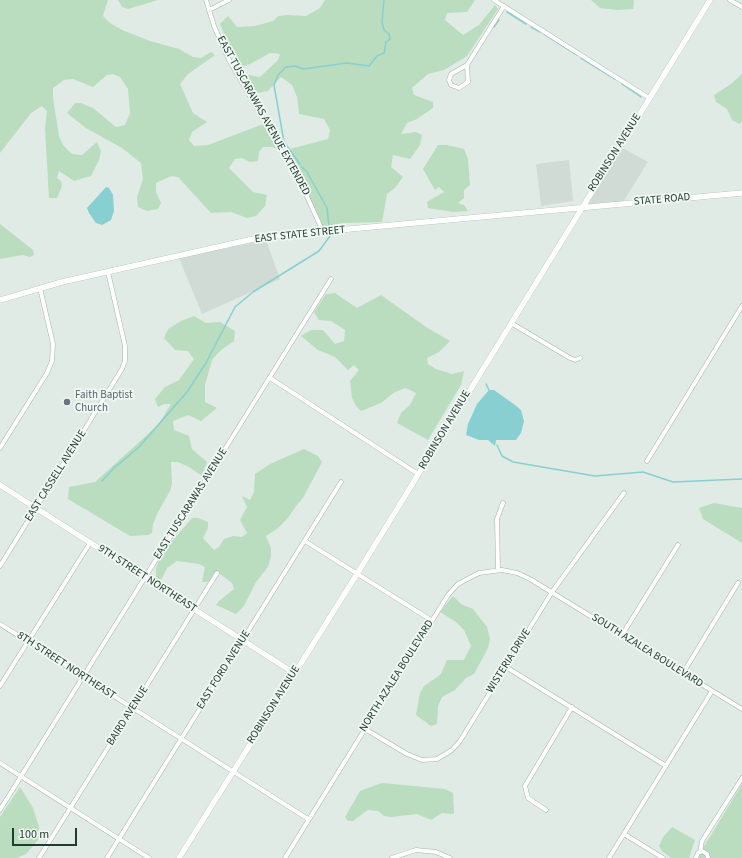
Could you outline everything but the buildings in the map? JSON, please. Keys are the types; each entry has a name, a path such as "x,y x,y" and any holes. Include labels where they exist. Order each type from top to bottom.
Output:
{"street":[{"name":"EAST TUSCARAWAS AVENUE EXTENDED","path":"206,0 228,58 304,190 320,225 321,232"},
{"path":"209,10 229,0"},
{"path":"494,0 650,98"},
{"name":"ROBINSON AVENUE","path":"179,858 357,574 710,0"},
{"path":"730,0 742,7"},
{"path":"467,65 468,82 459,88 451,85 449,80 451,74 467,65 504,6"},
{"name":"STATE ROAD","path":"581,208 742,193"},
{"name":"EAST STATE STREET","path":"0,300 40,288 262,237 581,208"},
{"name":"EAST CASSELL AVENUE","path":"0,566 124,365 125,346 108,272"},
{"name":"EAST TUSCARAWAS AVENUE","path":"0,810 331,279"},
{"path":"0,448 47,373 52,361 53,344 40,288"},
{"path":"647,460 742,306"},
{"path":"511,322 570,358 575,360 580,358"},
{"path":"270,378 418,474"},
{"name":"EAST FORD AVENUE","path":"107,858 341,482"},
{"name":"9TH STREET NORTHEAST","path":"0,485 294,673"},
{"name":"WISTERIA DRIVE","path":"365,728 414,757 428,760 445,755 460,741 552,592 624,493"},
{"path":"498,569 497,519 503,503"},
{"path":"305,541 432,620"},
{"path":"0,686 90,542"},
{"path":"622,635 678,544"},
{"name":"NORTH AZALEA BOULEVARD","path":"285,858 432,620 448,595 458,584 479,573 498,569 524,576 552,592"},
{"name":"BAIRD AVENUE","path":"39,858 217,573"},
{"path":"683,673 738,583"},
{"name":"SOUTH AZALEA BOULEVARD","path":"552,592 742,709"},
{"name":"8TH STREET NORTHEAST","path":"0,624 308,819"},
{"path":"506,667 666,766"},
{"path":"609,858 712,691"},
{"path":"546,810 528,798 525,794 525,786 572,707"},
{"path":"0,763 149,858"},
{"path":"696,858 700,852 702,842 742,778"},
{"path":"624,834 664,858"},
{"path":"392,858 408,851 423,850 436,852 450,858"},
{"path":"700,852 706,852 708,858"}],"shaded area":[{"path":"621,147 648,162 623,202 584,206"},
{"path":"569,160 573,201 541,206 536,164"},
{"path":"266,240 280,279 202,314 179,258"}],"green space":[{"path":"0,0 108,0 103,16 110,23 122,30 150,41 179,49 193,57 201,58 211,52 215,55 188,74 180,84 193,113 207,122 192,132 189,140 194,146 208,145 266,123 282,151 272,147 263,147 259,152 258,161 250,162 242,158 235,159 229,168 253,192 267,195 265,206 256,216 247,218 231,212 211,213 178,177 171,176 156,183 156,192 161,203 158,209 147,211 138,207 137,197 143,179 141,163 122,148 86,128 67,113 75,103 81,103 93,108 116,127 125,125 130,113 128,89 120,77 113,74 107,75 93,87 73,79 64,80 53,88 53,98 59,136 63,145 72,154 82,155 97,142 101,151 99,160 91,176 74,181 59,171 57,178 61,181 62,186 57,198 49,198 45,128 47,111 42,106 31,113 0,153"},
{"path":"118,0 158,0 128,9 122,7"},
{"path":"325,0 475,0 467,12 447,13 445,20 463,35 479,25 495,5 498,9 467,56 444,70 428,74 412,88 414,95 433,102 433,108 417,119 407,123 401,134 416,132 422,135 420,145 410,159 393,155 391,167 403,177 395,188 387,194 382,222 343,223 321,227 282,151 328,139 330,130 324,119 299,114 297,97 292,85 281,77 268,91 258,93 243,79 244,74 260,77 278,60 280,54 270,53 250,64 238,68 220,24 228,16 237,27 255,26 273,21 278,16 306,16 320,8"},
{"path":"591,0 634,1 633,9 617,10 600,8"},
{"path":"742,74 742,121 740,124 732,120 727,109 716,102 714,95 731,84"},
{"path":"438,145 447,145 464,149 468,159 470,185 464,190 464,198 458,203 464,205 468,211 453,212 428,208 427,202 444,192 439,187 435,190 423,169"},
{"path":"0,224 33,250 34,255 30,257 23,255 0,259"},
{"path":"335,293 357,308 381,295 426,327 450,341 439,352 427,358 428,364 436,369 452,374 464,371 461,385 428,440 397,423 401,413 410,405 416,393 406,388 395,392 381,403 361,411 356,406 352,398 350,381 359,370 354,365 348,370 335,357 318,350 301,336 311,330 323,330 335,344 344,341 345,330 331,321 319,320 314,312 326,294"},
{"path":"194,316 206,323 220,322 235,331 234,341 221,350 212,360 205,385 205,402 217,408 201,421 188,415 173,421 174,430 189,436 192,449 207,462 202,476 189,467 178,462 171,462 172,483 170,491 158,512 153,524 152,533 148,535 130,536 68,499 69,487 95,482 158,425 171,404 164,404 158,407 155,399 165,387 179,380 194,359 188,351 175,350 164,338 168,329 181,321"},
{"path":"304,449 318,456 322,462 303,498 288,518 277,529 266,536 271,548 271,556 268,567 256,582 244,606 236,614 216,605 234,589 232,583 216,571 208,582 202,582 205,567 199,564 177,561 167,568 161,580 156,579 156,568 162,553 192,518 198,518 208,522 208,528 203,538 214,550 219,547 224,539 233,536 242,537 247,533 240,520 247,507 242,496 250,500 254,492 255,474 270,464"},
{"path":"714,503 742,508 742,543 703,519 699,508"},
{"path":"453,596 461,604 473,609 487,627 490,639 488,648 474,674 466,678 455,690 442,697 438,706 437,724 431,726 416,715 420,693 424,686 441,674 447,660 464,660 471,646 464,630 456,622 440,612"},
{"path":"382,783 445,789 453,793 454,813 442,813 431,820 417,814 391,817 384,816 378,811 368,810 353,821 348,821 345,817 360,791"},
{"path":"742,784 742,858 697,858"},
{"path":"20,787 33,808 39,827 38,840 26,854 17,858 0,858 0,817"},
{"path":"672,827 695,840 689,858 671,858 662,851 659,846 663,837"}],"water":[{"path":"106,187 109,188 113,195 114,211 111,220 102,225 96,223 87,208"},
{"path":"489,390 494,390 521,410 524,421 521,433 516,440 496,440 495,446 488,440 479,440 466,435 468,424 477,404"}],"waterway":[{"path":"300,164 284,142 274,85 278,75 286,67 295,66 303,69 347,63 369,66 377,56 384,53 386,42 390,39 389,34 384,30 382,22 384,0"},
{"path":"507,12 526,24"},
{"path":"494,27 499,20"},
{"path":"531,27 540,32"},
{"path":"544,34 577,55"},
{"path":"581,58 615,79"},
{"path":"622,84 641,97"},
{"path":"302,167 307,172 327,208 329,227"},
{"path":"102,481 114,468 138,448 187,392 206,363 235,307 253,292 319,251 330,236"},
{"path":"486,384 489,390"},
{"path":"497,445 502,456 513,462 595,476 643,472 673,482 742,479"}],"place":[{"name":"Faith Baptist Church","path":"67,402"}]}
